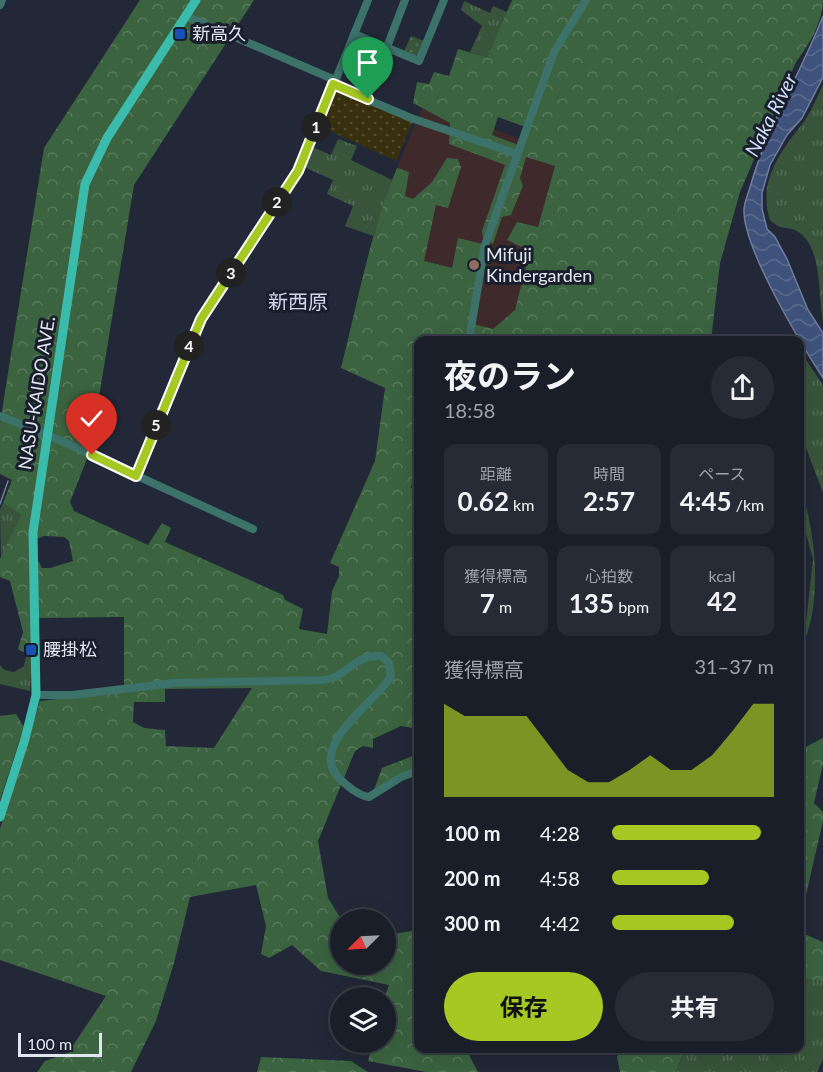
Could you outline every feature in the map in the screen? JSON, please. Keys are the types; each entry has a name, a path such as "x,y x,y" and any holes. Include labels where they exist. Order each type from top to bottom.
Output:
{"main road":[{"name":"NASU-KAIDO AVE.","path":"0,817 36,695 32,544 85,184 107,138 196,0"}],"street":[{"path":"0,5 2,0"},
{"path":"136,476 201,319 298,171 368,0"},
{"path":"387,47 405,0"},
{"path":"354,34 419,60 444,0"},
{"path":"470,336 486,245 517,154 554,52 586,0"},
{"path":"186,16 411,118 517,154"},
{"path":"0,416 48,435 253,529"},
{"path":"36,695 72,695 174,683 323,680 337,677 362,658 381,656 389,663 391,676 350,719 340,735 331,763 336,776 363,796 369,797 401,777 414,772"}],"shaded area":[{"name":"Mifuji Kindergarden","path":"424,103 565,156 515,336 497,336 405,315 383,201"}],"green space":[{"path":"140,0 254,0 134,185 90,451 70,502 74,511 148,545 162,523 171,528 165,542 283,595 285,600 303,609 299,629 327,634 332,591 339,576 339,567 330,563 375,461 385,388 341,368 379,217 397,168 409,172 405,196 413,199 432,182 447,158 458,159 461,167 448,208 436,205 424,261 452,268 458,238 483,244 469,323 493,329 515,310 530,251 507,240 517,222 538,227 555,166 526,157 520,178 523,186 511,215 502,217 493,244 483,238 482,231 505,165 449,144 450,123 413,103 417,82 429,84 434,72 449,76 458,49 487,57 512,0 823,0 821,16 806,48 796,62 740,192 720,263 711,336 414,336 414,470 411,488 414,489 414,728 401,726 373,739 373,748 363,746 355,751 318,841 328,898 335,909 330,909 330,973 321,971 292,945 269,958 261,954 266,926 256,885 190,897 174,963 156,1021 131,1072 37,1072 45,1061 68,1053 106,996 0,960 0,829 40,701 124,691 124,617 38,618 35,561 39,562 42,568 50,568 73,561 69,541 64,537 44,536 34,540 31,652 18,649 23,632 10,581 0,577 0,559 21,515 3,503 12,480 0,474 0,423 44,148","holes":["498,117 528,128 523,147 492,135","252,688 214,748 166,746 165,730 144,728 133,722 134,702 165,702 165,689"]},
{"path":"464,1 490,13 493,6 507,12 487,57 470,52 482,26 461,10"},
{"path":"411,36 424,41 419,54 414,56 404,51"},
{"path":"823,85 823,322 818,271 810,246 795,230 780,227 770,220 767,194 772,170 784,148 807,117"},
{"path":"338,139 357,146 351,160 392,180 373,236 345,226 353,206 327,194 333,180 302,166 310,146 331,155"},
{"path":"804,357 823,385 823,493 804,443"},
{"path":"804,500 814,548 815,593 812,614 804,640 813,559 804,526"},
{"path":"3,503 21,515 1,559 0,510"},
{"path":"26,656 32,658 30,691 0,684 0,665 4,670 14,672 24,666"},
{"path":"16,714 24,727 0,800 0,716"},
{"path":"823,738 823,764 814,803 823,812 823,821 804,904 804,748"},
{"path":"414,756 414,771 374,790 382,768"},
{"path":"414,931 414,1053 468,1053 478,1072 426,1072 368,1061 370,1053 396,1053 396,987 388,987 389,985 340,975 396,975 396,933"},
{"path":"804,934 823,942 823,982 804,979"},
{"path":"804,979 823,982 823,1059 817,1072 676,1072 683,1053 804,1053"},
{"path":"620,1053 683,1053 676,1072 620,1072 617,1057"},
{"path":"261,1057 351,1061 368,1072 257,1072"}],"sand":[{"path":"335,88 413,121 396,161 319,126"}],"water":[{"path":"823,16 823,77 802,118 787,135 770,165 762,193 762,209 767,229 775,237 787,259 808,310 823,333 823,378 804,348 804,336 797,336 763,271 746,227 744,210 766,141"}],"waterway":[{"path":"0,504 8,481"}],"place":[{"name":"新高久","path":"180,34"},
{"name":"Mifuji Kindergarden","path":"474,265"},
{"name":"腰掛松","path":"31,650"}],"district":[{"name":"新西原","path":"298,302"}],"route":[{"path":"92,455 136,476 203,314 298,171 333,84 368,99"}],"water label":[{"name":"Naka River","path":"771,115"}]}
